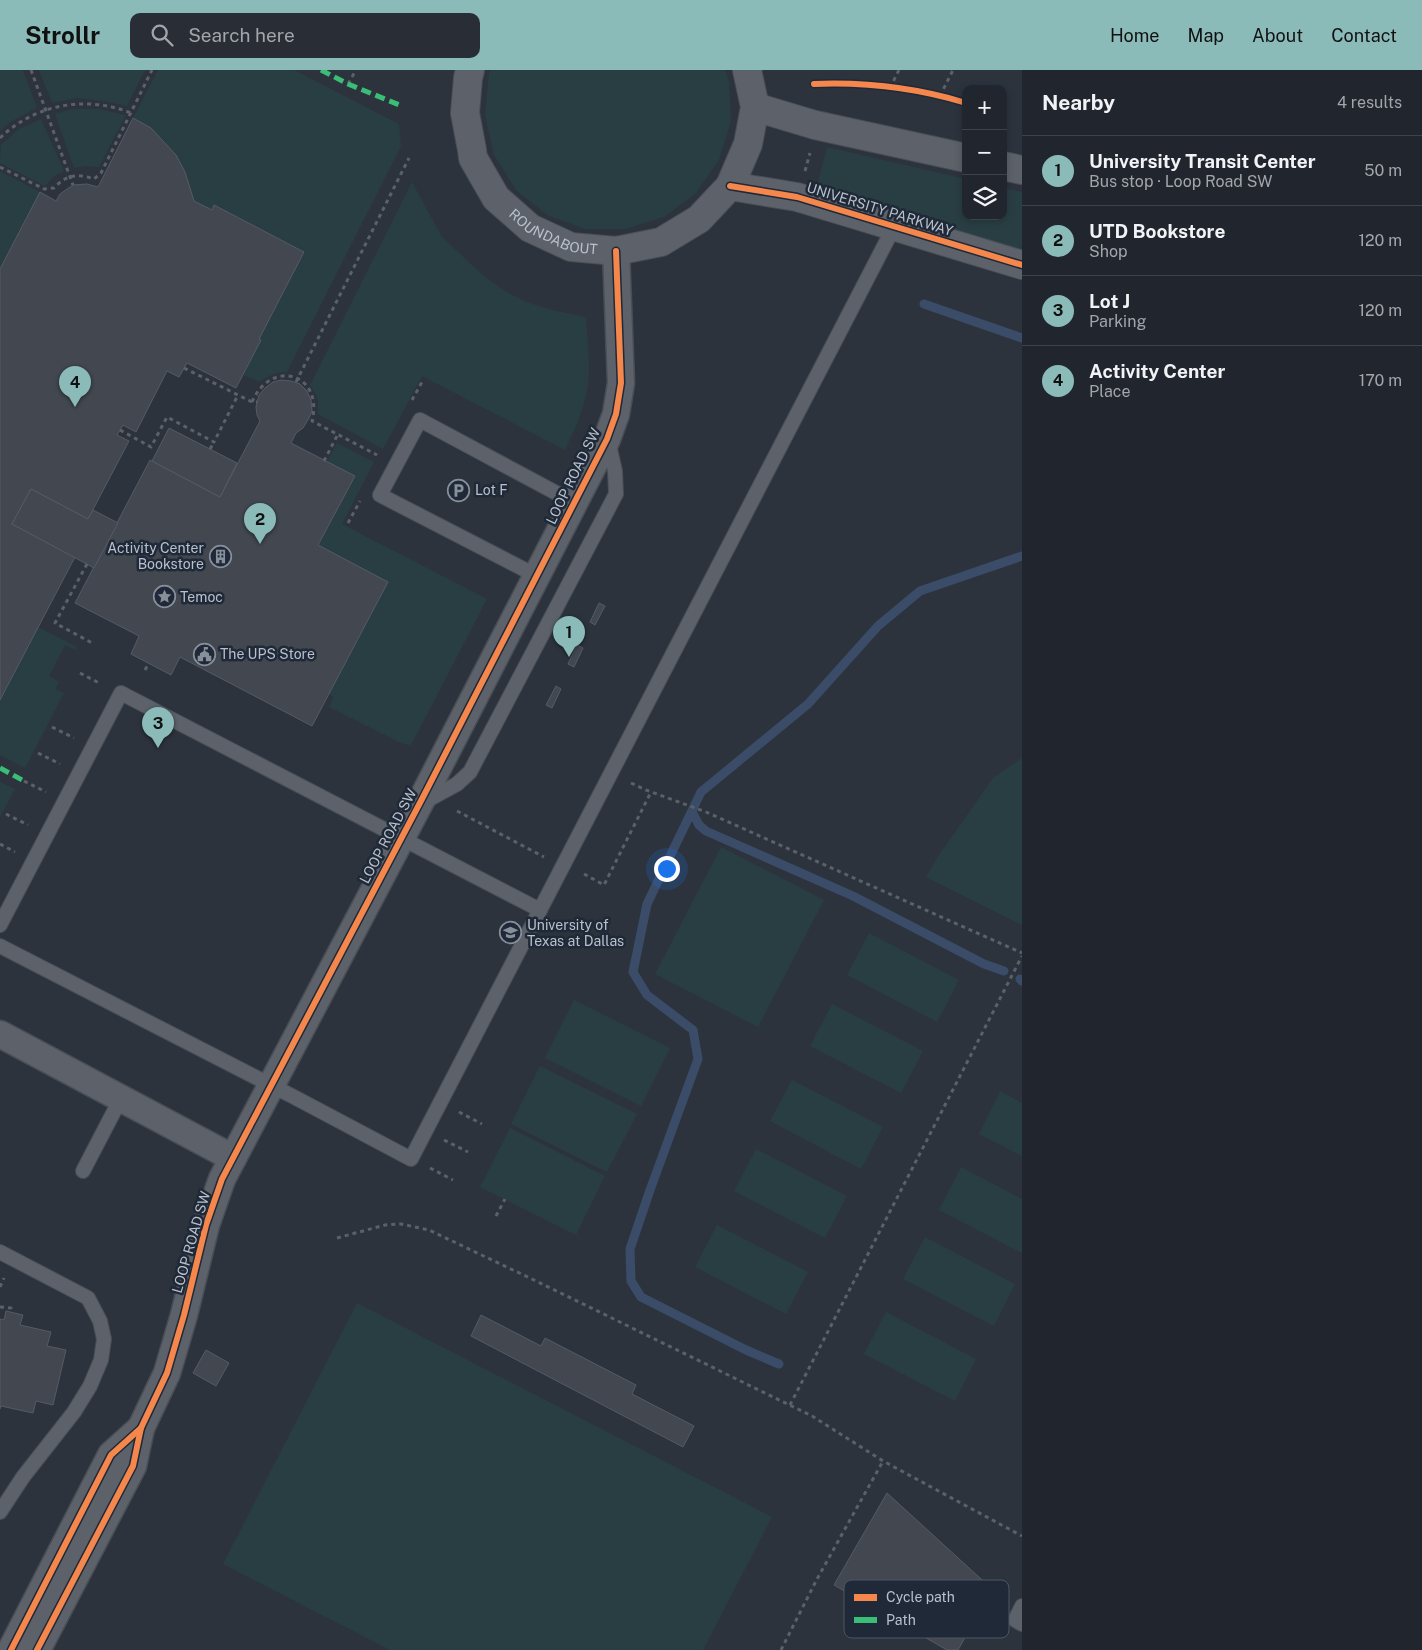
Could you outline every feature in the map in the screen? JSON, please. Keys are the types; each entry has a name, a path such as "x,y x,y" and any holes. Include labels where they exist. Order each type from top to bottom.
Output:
{"street":[{"name":"ROUNDABOUT","path":"470,70 465,113 472,150 474,158 496,198 530,228 571,247 616,251 660,242 699,219 730,186 748,144 755,107 747,70"},
{"path":"755,107 815,125 962,157"},
{"path":"1007,167 1022,170"},
{"name":"UNIVERSITY PARKWAY","path":"730,186 797,197 1022,265"},
{"name":"LOOP ROAD SW","path":"37,1650 133,1466 141,1428 166,1373 184,1315 206,1225 222,1179 419,804 607,439 616,414 621,383 616,251"},
{"path":"0,1034 233,1158"},
{"name":"LOOP ROAD SW","path":"11,1650 111,1455 141,1428"}],"lane":[{"path":"0,946 412,1159 894,225"},
{"path":"537,576 380,495 420,420 575,503"},
{"path":"419,804 457,784 470,772 616,494 615,471 607,439"},
{"path":"0,925 121,693 540,910"},
{"path":"83,1171 121,1098"},
{"path":"0,1252 88,1298 100,1321 104,1339 101,1360 90,1386 74,1412 22,1477 0,1512"},
{"path":"1022,1606 1015,1620 1022,1624"}],"path":[{"path":"31,70 73,185"},
{"path":"0,167 44,189 54,188 60,181 71,177 83,175 94,179 101,173 152,70"},
{"path":"348,84 356,70"},
{"path":"890,88 899,70"},
{"path":"932,94 944,97 954,70"},
{"path":"881,87 898,89"},
{"path":"0,138 17,124 46,110 71,104 107,105 131,113"},
{"path":"803,179 811,152"},
{"path":"297,380 409,158"},
{"path":"184,368 252,402 257,402"},
{"path":"252,402 258,389 275,377 284,376 297,380 310,390 313,396 315,410 311,420 382,458"},
{"path":"411,403 422,382"},
{"path":"210,449 238,395"},
{"path":"120,430 151,447 166,417 214,442"},
{"path":"324,461 338,434"},
{"path":"348,523 361,499"},
{"path":"87,564 55,623 94,644"},
{"path":"145,670 149,663"},
{"path":"646,790 706,812 1022,955 790,1405"},
{"path":"578,871 604,885 652,792"},
{"path":"457,810 544,857"},
{"path":"496,1216 504,1199"},
{"path":"337,1238 385,1225 401,1224 429,1230 812,1416 883,1461 1022,1536"},
{"path":"0,1307 11,1308 10,1312"},
{"path":"781,1650 817,1578 883,1461"}],"green space":[{"path":"0,70 23,70 37,108 10,122 0,131"},
{"path":"39,70 145,70 127,106 77,98 52,103"},
{"path":"158,70 294,70 399,124 401,146 287,372 273,374 260,382 243,375 303,251 214,205 212,210 194,201 185,174 173,152 157,134 133,118"},
{"path":"491,70 725,70 729,81 731,121 719,160 696,193 664,217 625,229 585,229 547,215 516,190 494,155 485,115"},
{"path":"72,109 99,109 126,115 99,167 86,166 74,168 55,114"},
{"path":"41,119 64,171 53,177 45,186 0,163 1,145 19,129"},
{"path":"827,147 962,178 962,220 1007,220 1007,189 1022,192 1022,250 816,190"},
{"path":"0,171 40,192 0,269"},
{"path":"412,182 442,237 485,277 505,291 526,302 586,317 589,366 588,385 580,416 565,450 422,376 383,449 318,414 318,399 310,385"},
{"path":"337,443 374,462 342,524 487,599 411,745 401,743 329,707 334,697 329,694 388,583 318,545 355,477 327,462"},
{"path":"38,627 77,647 76,650 65,645 49,676 59,682 55,689 64,693 25,768 0,755 0,700"},
{"path":"1022,758 1022,925 926,877 939,855 993,778"},
{"path":"0,782 15,789 0,817"},
{"path":"721,847 824,900 758,1027 655,974"},
{"path":"869,933 959,980 937,1022 847,975"},
{"path":"574,1000 670,1048 641,1106 545,1058"},
{"path":"832,1004 923,1051 901,1093 810,1046"},
{"path":"540,1066 637,1114 607,1172 511,1124"},
{"path":"792,1080 883,1127 861,1169 770,1121"},
{"path":"1000,1091 1022,1103 1022,1156 979,1134"},
{"path":"510,1128 605,1176 576,1235 480,1187"},
{"path":"756,1149 847,1196 825,1238 734,1191"},
{"path":"961,1167 1022,1199 1022,1253 939,1210"},
{"path":"717,1225 808,1272 786,1314 695,1267"},
{"path":"925,1237 1015,1284 994,1326 903,1279"},
{"path":"357,1303 772,1517 703,1650 390,1650 223,1564"},
{"path":"886,1312 976,1359 955,1401 864,1354"}],"building":[{"path":"133,118 151,128 176,155 185,172 194,201 212,210 214,205 304,252 236,388 187,363 179,377 167,371 136,432 123,425 117,435 129,441 88,519 31,489 12,524 75,557 0,700 0,269 40,192 56,201 60,194 73,185 87,184 98,187"},
{"name":"Activity Center Bookstore","path":"281,380 300,384 307,391 311,400 312,411 309,418 303,428 296,433 291,443 355,476 318,545 388,582 312,726 180,657 171,675 131,654 139,636 75,603 150,460 220,497 260,421 256,407 259,395 273,382"},
{"path":"169,428 237,463 220,497 152,461"},
{"path":"31,489 88,519 93,510 118,523 94,568 12,524"},
{"path":"599,603 605,606 595,625 590,622"},
{"path":"577,645 583,648 574,667 568,664"},
{"path":"556,686 561,689 552,708 546,705"},
{"path":"6,1311 23,1315 20,1325 51,1332 47,1346 66,1350 53,1405 36,1401 33,1413 1,1406 0,1409 0,1319 4,1320"},
{"path":"481,1315 541,1346 545,1338 636,1385 632,1394 694,1426 683,1447 471,1336"},
{"path":"206,1350 229,1363 216,1386 193,1373"},
{"path":"887,1493 982,1580 844,1580 844,1591 834,1585"},
{"path":"926,1638 965,1638 958,1650 947,1650"}],"waterway":[{"path":"924,304 1022,338"},
{"path":"779,1364 746,1350 641,1297 631,1281 630,1249 698,1059 693,1030 647,995 633,972 647,904 701,792 808,704 878,626 920,591 1022,556"},
{"path":"692,812 699,825 706,831 853,896 984,964 1004,971"}],"marked path":[{"path":"321,70 348,84 402,106"},
{"path":"0,768 24,781"}],"cycle path":[{"path":"814,84 891,87 929,93 962,102"},
{"path":"730,186 797,197 1022,265"},
{"path":"37,1650 133,1466 141,1428 167,1373 184,1315 206,1225 222,1179 422,799 607,439 616,414 621,383 616,251"},
{"path":"11,1650 111,1455 141,1428"}],"place":[{"name":"Activity Center","path":"75,407"},
{"name":"Lot F","path":"459,490"},
{"name":"UTD Bookstore","path":"260,544"},
{"name":"Activity Center Bookstore","path":"220,556"},
{"name":"Temoc","path":"164,597"},
{"name":"The UPS Store","path":"204,654"},
{"name":"University Transit Center","path":"569,657"},
{"name":"Lot J","path":"158,748"},
{"name":"University of Texas at Dallas","path":"511,933"}]}
